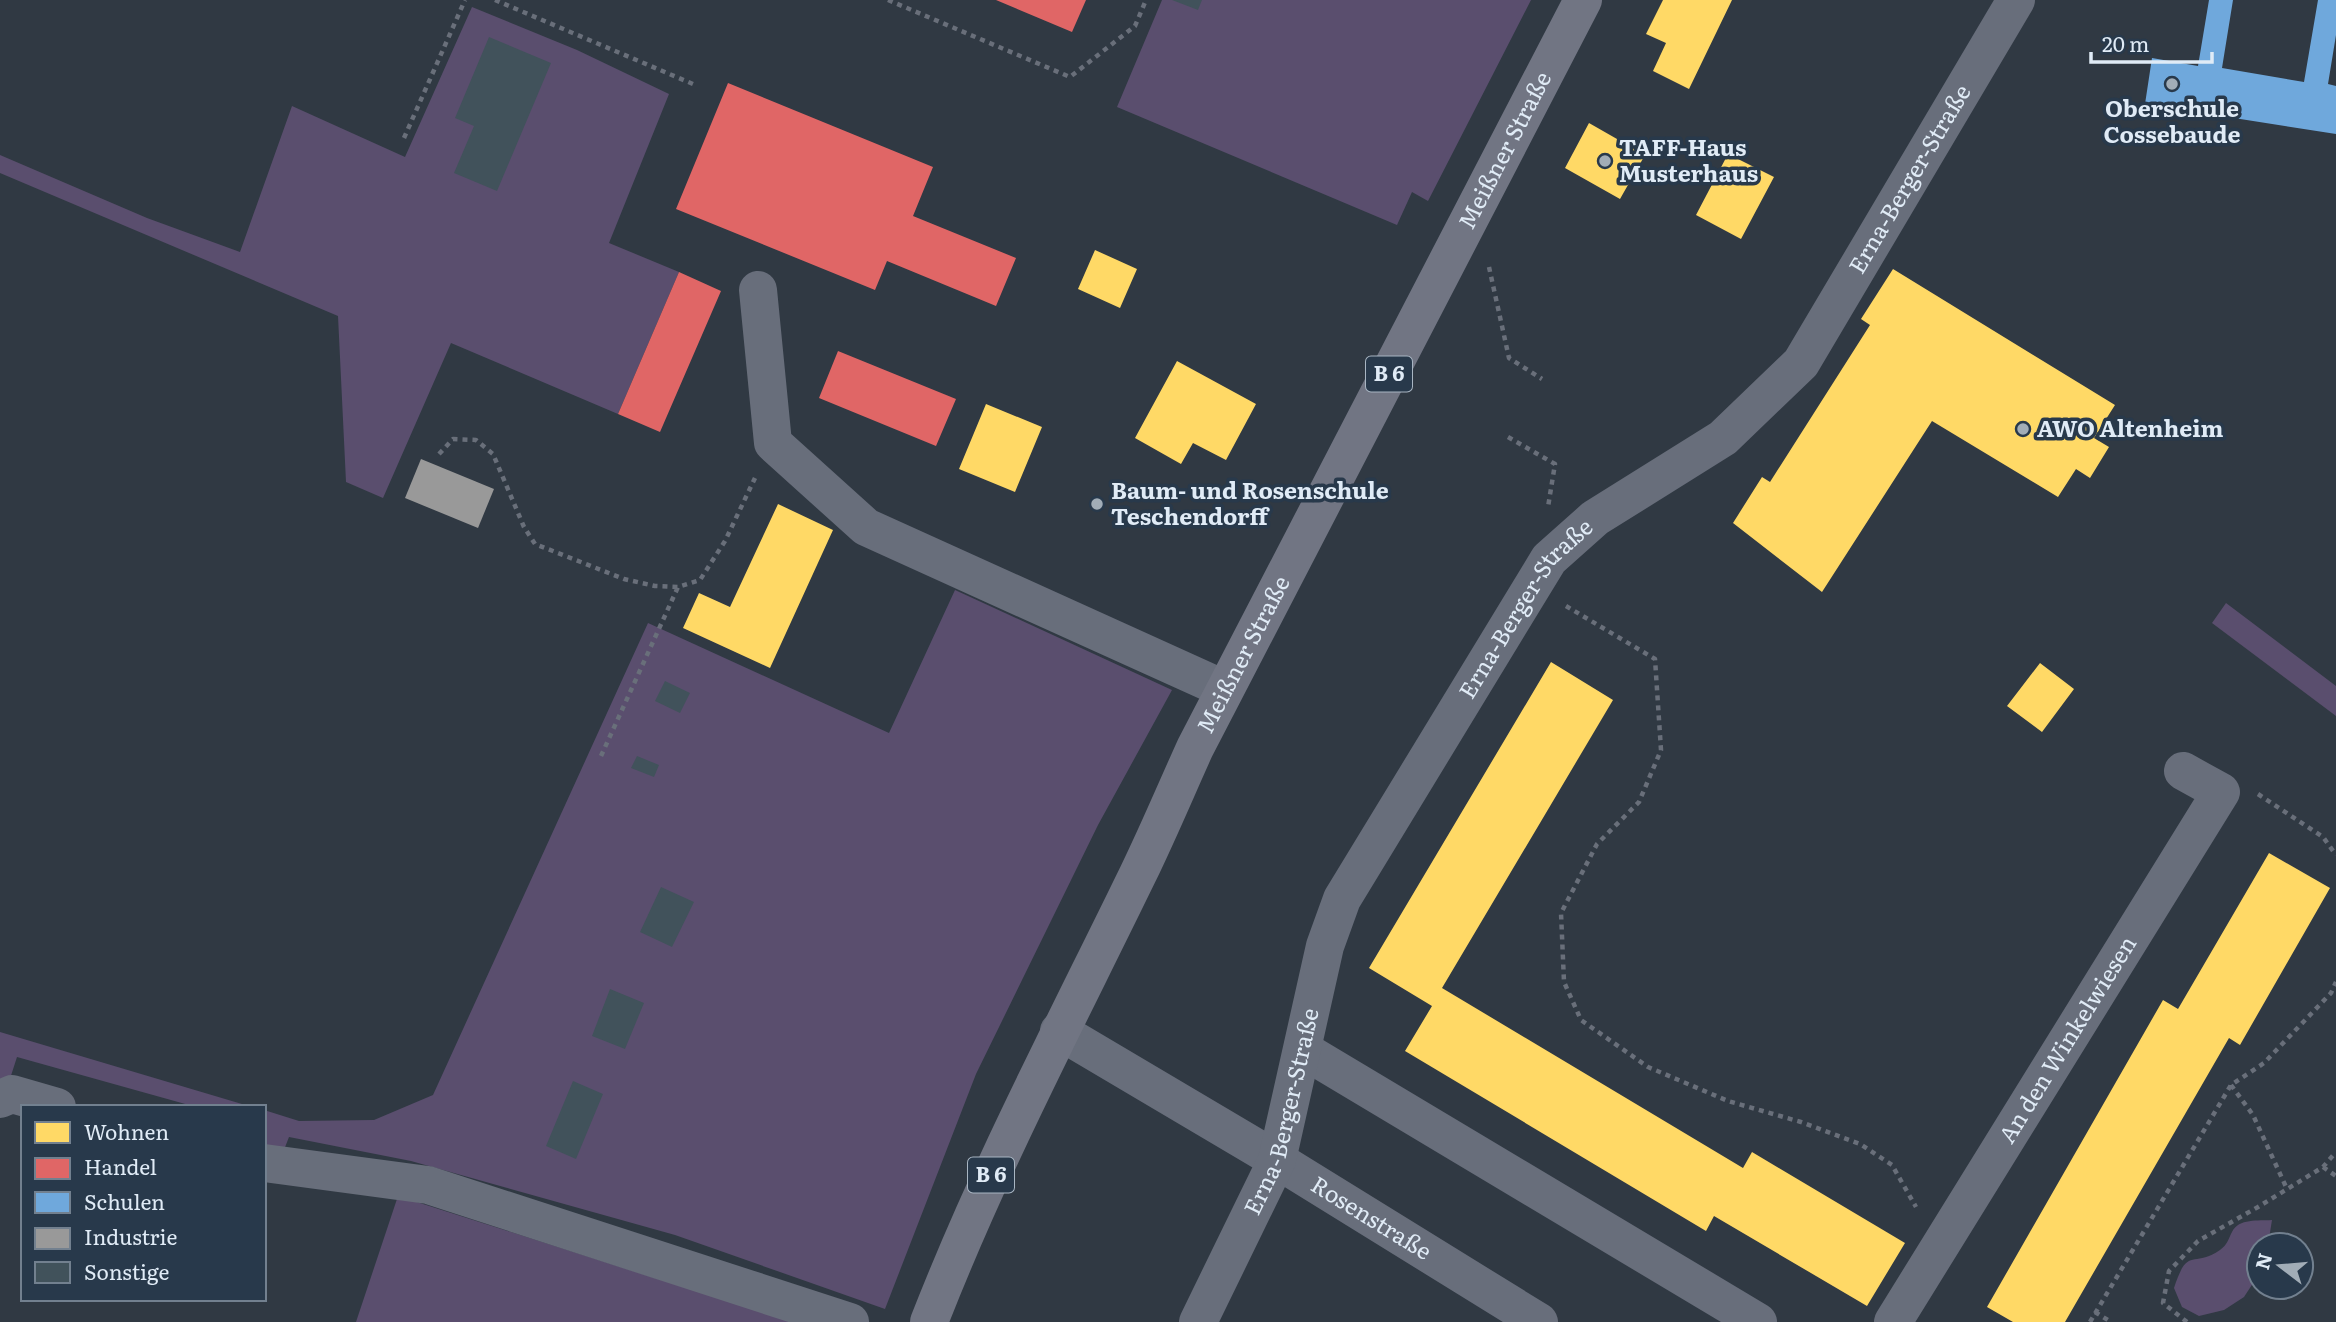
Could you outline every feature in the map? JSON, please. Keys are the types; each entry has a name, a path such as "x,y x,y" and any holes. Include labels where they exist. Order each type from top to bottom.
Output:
{"main road":[{"name":"Meißner Straße","path":"929,1322 975,1210 1059,1031 1139,872 1224,689 1583,0"}],"street":[{"name":"Erna-Berger-Straße","path":"1198,1322 1277,1160 1325,946 1342,899 1541,572 1595,518 1723,438 1801,363 2015,0"},
{"path":"758,290 773,443 866,527 1224,689"},
{"path":"2183,771 2221,792"},
{"name":"An den Winkelwiesen","path":"1893,1322 2221,792"},
{"name":"Rosenstraße","path":"1059,1031 1277,1160 1539,1322"},
{"path":"1303,1050 1759,1322"},
{"path":"0,1099 12,1094 50,1105"},
{"path":"266,1163 428,1185 850,1322"}],"path":[{"path":"404,138 465,0"},
{"path":"495,0 692,84"},
{"path":"888,0 1070,77 1135,26 1146,0"},
{"path":"1455,247 1488,264 1509,358 1542,379"},
{"path":"1508,437 1555,464 1543,538 1541,572 1655,659 1661,750 1639,802 1597,844 1560,913 1564,982 1581,1020 1648,1067 1728,1101 1801,1122 1860,1143 1892,1165 1939,1247"},
{"path":"439,454 453,439 476,440 493,454 524,527 535,544 624,579 655,586 678,587 700,580 725,541 773,443"},
{"path":"601,756 678,587"},
{"path":"2221,792 2249,788 2323,836 2336,855"},
{"path":"2090,1322 2231,1085 2264,1063 2332,993 2336,982"},
{"path":"2231,1085 2253,1115 2287,1189"},
{"path":"2187,1322 2164,1303 2169,1271 2198,1241 2323,1167 2336,1152"},
{"path":"2323,1167 2336,1176"},
{"path":"2095,1312 2111,1322"}],"shaded area":[{"path":"1162,0 1531,0 1428,201 1412,192 1397,225 1117,107"},
{"path":"472,7 577,50 669,94 609,243 679,272 618,414 451,343 383,498 346,482 338,316 0,173 0,155 147,218 240,252 292,106 405,157"},
{"path":"955,590 1172,690 1098,825 976,1074 885,1309 675,1235 411,1161 289,1137 282,1155 266,1150 266,1111 299,1121 374,1120 433,1095 648,623 889,733"},
{"path":"2226,603 2336,686 2336,716 2212,623"},
{"path":"0,1032 245,1105 189,1105 17,1057 7,1088 0,1086"},
{"path":"398,1196 793,1322 356,1322"},
{"path":"2272,1220 2270,1231 2245,1231 2244,1297 2224,1310 2199,1316 2182,1307 2174,1288 2183,1267 2187,1262 2220,1250 2239,1224"}],"building: Wohnen":[{"path":"1663,0 1732,0 1689,89 1653,71 1666,43 1646,34"},
{"name":"TAFF-Haus Musterhaus","path":"1589,123 1645,155 1620,199 1565,168"},
{"path":"1728,154 1774,177 1741,239 1696,215"},
{"path":"1095,250 1137,269 1120,308 1078,289"},
{"name":"AWO Altenheim","path":"1893,269 2115,405 2094,438 2109,447 2090,478 2076,469 2058,497 1932,421 1822,592 1733,523 1762,477 1770,482 1870,325 1861,319"},
{"path":"1177,361 1256,404 1226,460 1193,443 1181,464 1135,438"},
{"path":"986,404 1042,427 1015,492 959,469"},
{"path":"778,504 833,530 770,668 683,628 699,593 730,607"},
{"path":"1551,662 1613,700 1442,988 1743,1168 1752,1152 1905,1243 1867,1306 1714,1216 1706,1231 1405,1051 1432,1006 1369,968"},
{"path":"2040,663 2074,689 2042,732 2007,706"},
{"path":"2269,853 2330,888 2240,1045 2229,1038 2065,1322 2013,1322 1987,1307 2163,1000 2178,1009"}],"building: Handel":[{"path":"996,0 1086,0 1072,32"},
{"path":"728,83 933,167 913,216 1016,258 996,306 887,261 875,290 676,209"},
{"path":"679,272 721,291 660,432 618,414"},
{"path":"838,351 956,399 936,446 819,398"}],"building: Schulen":[{"path":"2209,0 2233,0 2222,68 2304,82 2318,0 2336,0 2336,35 2328,84 2336,86 2336,134 2145,104 2152,58 2198,66"}],"building: Industrie":[{"path":"421,459 494,489 478,528 405,498"}],"building: Sonstige":[{"path":"1172,0 1202,0 1198,10"},
{"path":"489,37 551,63 497,191 454,173 474,126 455,118"},
{"path":"665,681 690,693 680,713 655,701"},
{"path":"637,756 659,765 654,777 631,768"},
{"path":"661,887 694,902 672,947 640,932"},
{"path":"610,989 644,1003 625,1049 592,1036"},
{"path":"573,1081 603,1094 576,1159 546,1146"}],"place":[{"name":"Oberschule Cossebaude","path":"2172,84"},
{"name":"TAFF-Haus Musterhaus","path":"1605,161"},
{"name":"AWO Altenheim","path":"2023,429"},
{"name":"Baum- und Rosenschule Teschendorff","path":"1097,504"}]}
